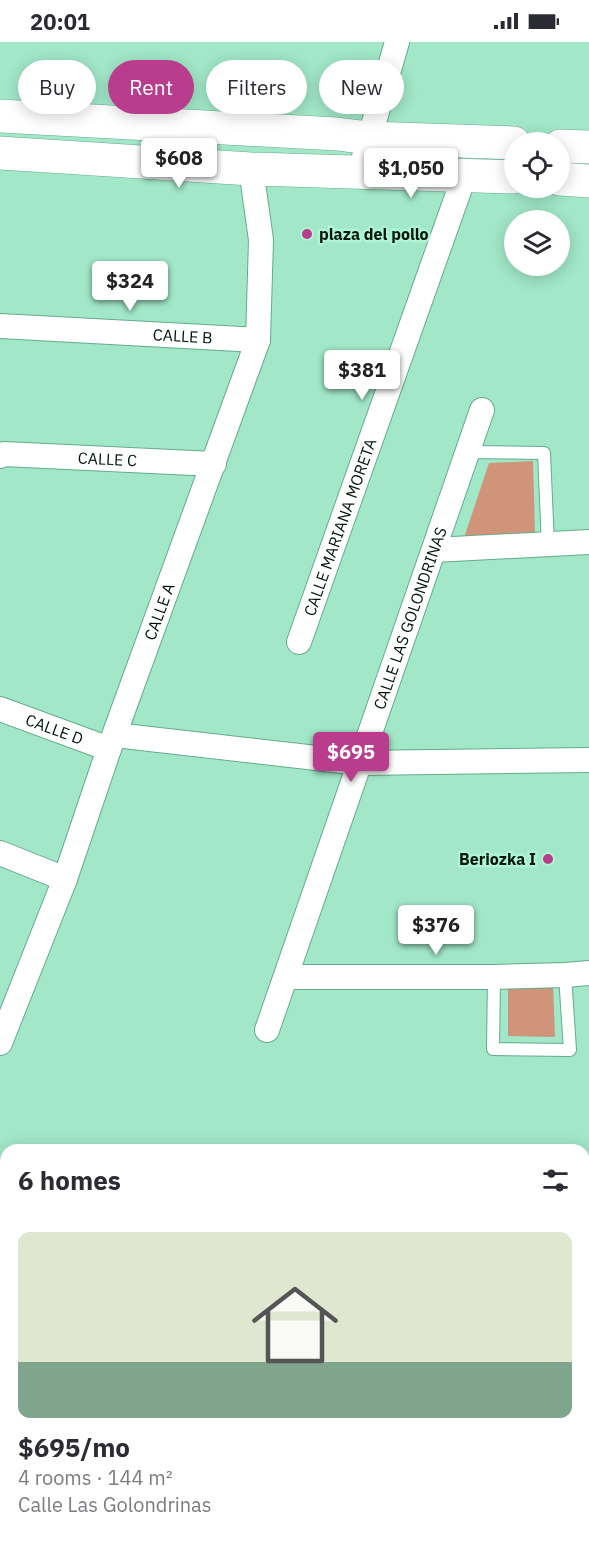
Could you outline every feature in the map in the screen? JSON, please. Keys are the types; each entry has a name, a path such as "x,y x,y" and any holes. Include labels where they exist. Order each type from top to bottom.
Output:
{"main road":[{"path":"0,116 337,134 369,138 504,143"},
{"path":"570,146 589,147"},
{"path":"0,153 251,168 504,176"},
{"path":"570,180 589,181"}],"street":[{"path":"360,171 397,42"},
{"name":"CALLE A","path":"0,1042 65,879 112,742 258,340 261,240 251,168"},
{"name":"CALLE MARIANA MORETA","path":"299,642 465,174"},
{"name":"CALLE B","path":"0,326 258,340"},
{"name":"CALLE LAS GOLONDRINAS","path":"267,1030 482,410"},
{"name":"CALLE C","path":"0,456 4,454 214,464"},
{"path":"434,550 548,546 589,542"},
{"name":"CALLE D","path":"0,709 112,742 360,763 589,760"},
{"path":"0,853 65,879"},
{"path":"286,977 494,977 589,973"}],"lane":[{"path":"468,452 544,453 548,546"},
{"path":"494,977 493,1049 570,1050 565,975"}],"shaded area":[{"path":"533,461 535,533 463,541 489,463"},
{"path":"508,985 553,985 555,1037 508,1036"}],"place":[{"name":"plaza del pollo","path":"307,234"},
{"name":"Beriozka I","path":"548,859"}]}
